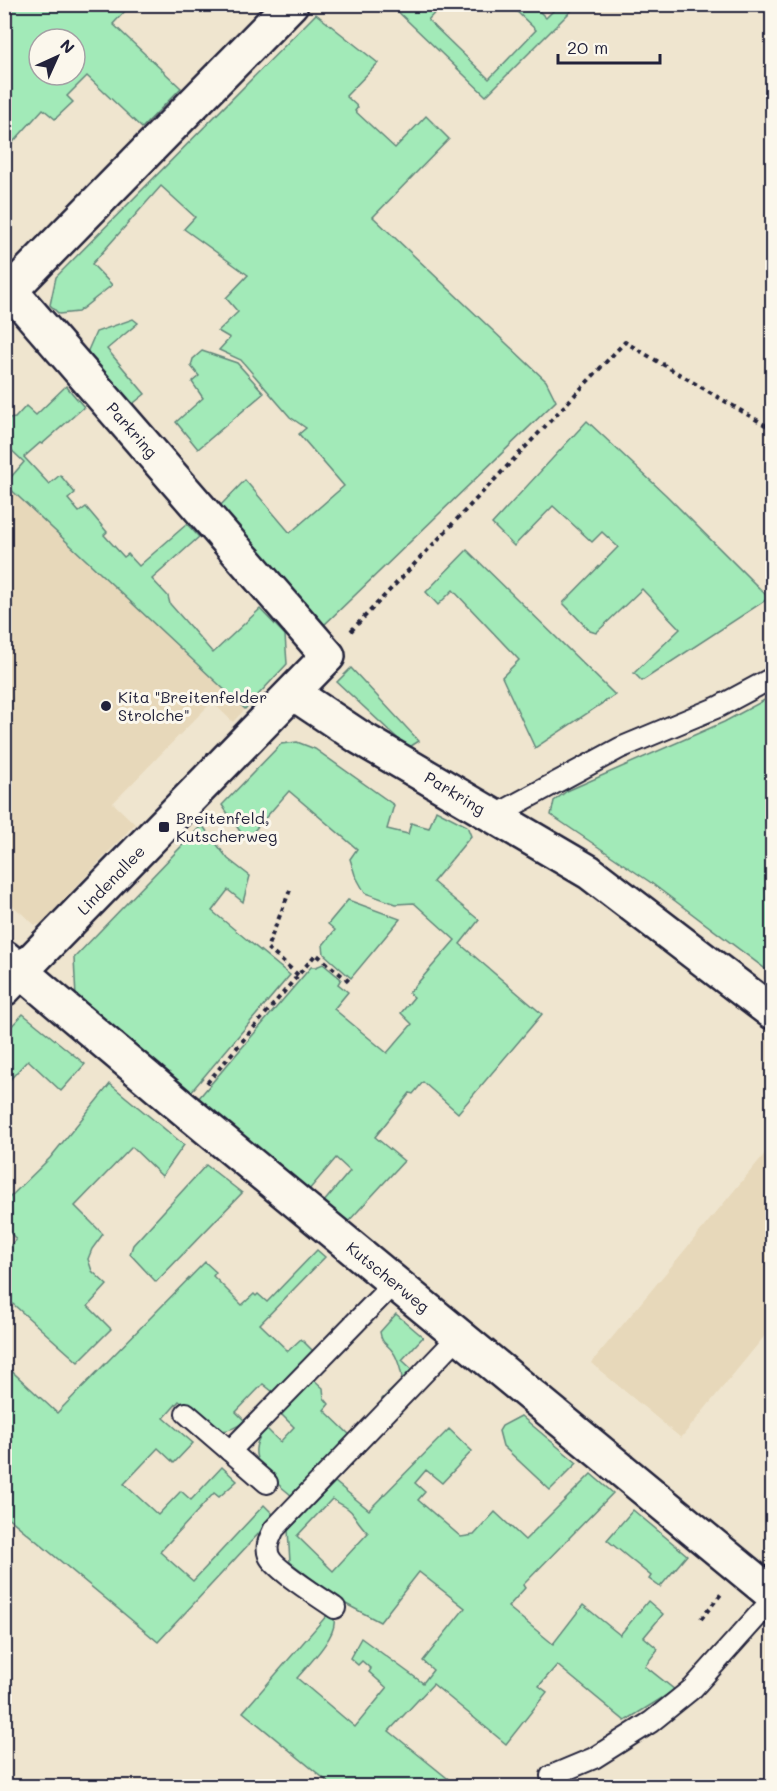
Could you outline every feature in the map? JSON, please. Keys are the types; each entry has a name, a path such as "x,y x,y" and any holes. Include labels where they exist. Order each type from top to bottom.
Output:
{"street":[{"name":"Parkring","path":"291,4 8,286 328,656"},
{"path":"293,693 328,656"},
{"name":"Parkring","path":"293,693 359,736 589,872 772,1012"},
{"name":"Lindenallee","path":"10,973 293,693"},
{"name":"Kutscherweg","path":"10,973 184,1108 772,1594"}],"lane":[{"name":"Parkring","path":"494,816 620,748 718,707 772,678"},
{"path":"230,1451 394,1282"},
{"path":"335,1608 277,1566 269,1557 267,1544 274,1529 460,1335"},
{"path":"186,1413 267,1483"},
{"path":"551,1776 594,1758 659,1715 693,1688 772,1600"}],"path":[{"path":"328,656 625,342 772,429"},
{"path":"290,890 267,948 298,975"},
{"path":"184,1108 316,954 351,983"},
{"path":"701,1619 727,1588"}],"shaded area":[{"name":"Kita \"Breitenfelder Strolche\"","path":"4,484 245,709 233,722 212,702 113,803 135,824 41,924 35,925 5,899"},
{"path":"772,1145 772,1327 681,1438 591,1363"}],"green space":[{"path":"4,5 121,5 126,10 113,24 181,88 142,128 87,76 87,27 27,27 27,87 76,87 67,96 73,102 55,119 43,109 5,151"},
{"path":"391,5 442,5 428,20 489,79 536,30 510,5 533,5 546,18 559,5 577,5 486,96"},
{"path":"316,14 378,63 346,96 358,107 355,111 395,148 426,116 449,139 373,217 546,381 556,401 324,625 307,615 217,509 245,480 290,533 344,486 299,434 306,428 290,417 241,360 219,350 230,338 218,331 238,312 226,298 248,275 184,229 195,217 161,186 92,264 112,285 78,312 59,314 50,305 56,277"},
{"path":"133,319 138,323 107,349 145,394 130,406 86,355 96,332"},
{"path":"202,351 237,363 264,393 198,449 176,422 203,398 192,382 199,376 191,366 193,359"},
{"path":"66,386 84,407 24,457 49,484 60,475 75,493 68,499 79,512 86,507 107,532 104,535 124,557 128,554 139,566 187,524 199,537 152,579 168,596 170,604 213,653 260,609 285,635 287,664 245,709 5,484 24,462 7,446 5,449 5,414 9,419 15,418 26,406 36,415"},
{"path":"587,421 666,495 769,598 642,681 634,673 680,629 642,589 596,633 590,631 563,603 618,547 602,532 592,542 553,506 514,546 492,524"},
{"path":"467,550 615,695 535,748 502,677 519,660 453,590 438,605 426,592"},
{"path":"351,668 419,741 408,748 337,682"},
{"path":"772,696 772,974 650,882 551,815 554,801 567,791 724,722"},
{"path":"297,742 315,749 394,805 387,829 408,834 411,823 429,828 436,810 467,826 471,836 433,882 479,920 460,944 542,1014 458,1113 423,1082 413,1094 410,1093 375,1137 404,1161 347,1223 323,1203 350,1171 336,1158 308,1191 198,1099 311,967 323,964 341,979 338,984 348,992 334,1009 387,1053 412,1024 401,1013 414,997 409,993 455,940 414,903 396,904 365,893 355,875 350,859 357,849 289,791 246,840 222,805 281,744"},
{"path":"202,825 228,859 250,876 243,902 228,890 212,911 290,975 190,1093 76,998 74,958"},
{"path":"348,900 400,919 351,978 324,954 323,945 335,930 328,924"},
{"path":"23,1014 85,1064 61,1091 28,1060 5,1085 5,1033"},
{"path":"110,1084 184,1145 162,1176 132,1147 75,1206 103,1234 88,1259 92,1271 107,1285 88,1306 111,1329 78,1362 5,1297 5,1252 16,1239 5,1227 5,1202 50,1158"},
{"path":"206,1165 242,1193 156,1282 130,1254 133,1245"},
{"path":"317,1250 325,1257 260,1324 288,1351 301,1339 313,1351 273,1392 263,1384 236,1412 245,1421 234,1428 225,1431 210,1427 179,1401 164,1418 193,1443 174,1463 158,1448 124,1484 158,1515 181,1491 191,1500 222,1467 237,1481 219,1497 214,1493 160,1552 193,1581 264,1505 275,1516 158,1642 5,1515 4,1364 57,1413 205,1262 216,1272 213,1276 242,1305 254,1294 256,1296 258,1294 267,1302"},
{"path":"396,1314 423,1337 402,1360 415,1372 384,1403 382,1399 402,1380 396,1357 383,1341 380,1332"},
{"path":"312,1378 323,1388 324,1398 329,1404 324,1410 351,1436 292,1496 267,1474 257,1458 256,1449 266,1428 280,1442 294,1427 280,1413"},
{"path":"521,1416 577,1463 550,1490 503,1446 499,1431 502,1426"},
{"path":"449,1429 472,1451 442,1483 426,1470 415,1483 425,1492 418,1500 461,1537 474,1535 495,1512 525,1540 591,1474 613,1493 523,1585 525,1588 508,1607 553,1644 583,1605 620,1635 648,1601 663,1614 644,1637 658,1649 645,1666 675,1690 625,1721 557,1665 539,1686 547,1692 506,1744 433,1684 389,1731 457,1786 333,1786 243,1712 328,1614 334,1620 331,1634 321,1650 297,1678 355,1727 387,1688 369,1672 371,1669 362,1661 358,1665 350,1658 361,1638 423,1683 433,1670 423,1661 465,1608 419,1572 380,1622 344,1603 290,1562 288,1530 335,1482 369,1510","holes":["332,1499 351,1511 368,1533 333,1571 297,1536"]},
{"path":"633,1510 687,1555 660,1587 649,1579 651,1576 607,1540"}],"place":[{"name":"Kita \"Breitenfelder Strolche\"","path":"106,706"},
{"name":"Breitenfeld, Kutscherweg","path":"164,827"}]}
